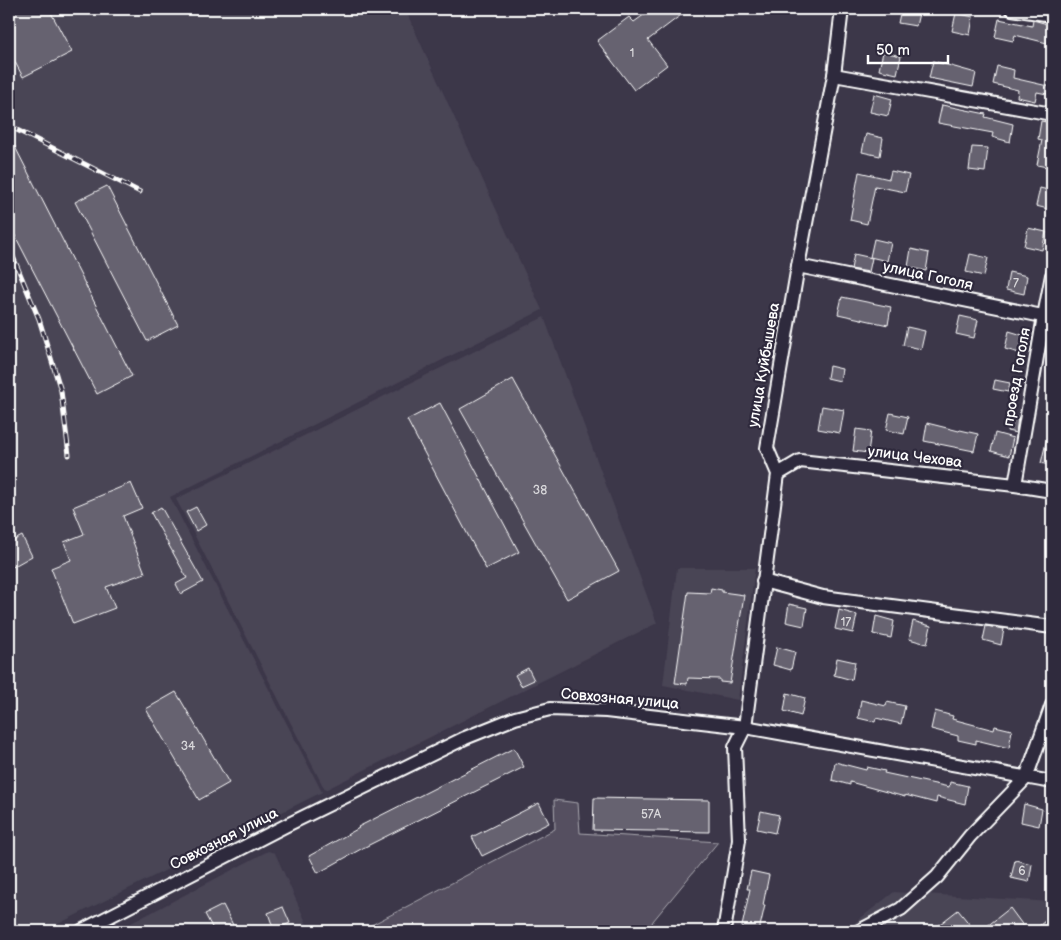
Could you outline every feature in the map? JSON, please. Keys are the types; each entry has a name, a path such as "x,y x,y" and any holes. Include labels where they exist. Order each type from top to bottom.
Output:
{"street":[{"name":"улица Куйбышева","path":"778,474 767,448 798,266 834,75 843,9"},
{"path":"1012,9 1052,15"},
{"path":"834,75 1052,114"},
{"name":"улица Гоголя","path":"798,266 1048,317"},
{"name":"проезд Гоголя","path":"1015,485 1048,317 1052,275"},
{"name":"улица Чехова","path":"778,474 800,461 1015,485 1052,491"},
{"path":"724,931 739,840 734,747 745,727 778,474"},
{"path":"763,581 823,597 1052,627"},
{"path":"860,931 901,909 937,877 970,836 1026,778 1052,705"},
{"name":"Совхозная улица","path":"81,931 285,826 465,738 531,713 550,709 606,711 745,727 1052,782"}],"shaded area":[{"path":"9,9 405,9 542,310 170,497 322,792 44,931 9,931"},
{"path":"544,317 657,623 325,790 176,499"},
{"path":"677,568 755,568 738,700 663,685"},
{"path":"554,800 578,803 580,833 718,842 653,921 649,931 360,931 555,829"},
{"path":"268,851 275,853 310,931 116,931"},
{"path":"894,892 1052,902 1052,931 844,931"}],"building":[{"path":"9,9 49,9 72,52 23,77 9,51"},
{"path":"652,9 689,9 648,40 667,65 634,90 597,41 629,17 634,22"},
{"path":"901,9 920,9 916,26 898,23"},
{"path":"956,13 973,17 970,35 952,31"},
{"path":"999,19 1032,26 1033,20 1051,25 1047,43 1015,35 1013,41 995,37"},
{"path":"883,52 901,56 897,74 879,70"},
{"path":"933,61 976,73 973,87 929,78"},
{"path":"997,66 1014,70 1013,78 1052,87 1052,95 1037,92 1035,101 1017,97 1018,90 993,84"},
{"path":"874,94 892,99 888,116 870,112"},
{"path":"942,105 986,114 985,117 1013,124 1010,142 992,137 993,133 938,123"},
{"path":"1041,121 1052,123 1052,168 1037,165 1042,140 1038,139"},
{"path":"866,134 883,138 880,156 862,152"},
{"path":"9,135 132,376 97,394 9,224"},
{"path":"972,147 988,148 985,172 969,170"},
{"path":"891,171 909,175 905,192 875,186 867,224 850,220 859,172 889,179"},
{"path":"107,186 178,325 147,341 75,202"},
{"path":"1040,188 1052,191 1052,210 1036,206"},
{"path":"1028,228 1046,232 1042,250 1024,246"},
{"path":"874,239 891,243 887,261 870,257"},
{"path":"911,249 929,253 926,271 908,267"},
{"path":"854,254 872,258 869,272 851,269"},
{"path":"970,254 988,258 984,276 966,272"},
{"path":"1009,272 1027,276 1024,294 1006,290"},
{"path":"842,297 891,307 888,325 838,314"},
{"path":"960,316 978,320 974,338 956,334"},
{"path":"907,327 925,331 921,349 903,345"},
{"path":"1009,331 1026,336 1023,354 1005,349"},
{"path":"829,366 842,369 840,381 827,378"},
{"path":"513,379 619,571 567,599 460,409"},
{"path":"995,380 1010,383 1008,392 993,389"},
{"path":"440,403 519,552 486,569 407,420"},
{"path":"822,406 844,410 840,433 818,429"},
{"path":"890,413 908,417 904,434 886,430"},
{"path":"1009,416 1018,417 1016,433 1007,431"},
{"path":"927,423 978,434 974,451 924,441"},
{"path":"856,429 871,431 868,453 853,451"},
{"path":"1049,430 1052,431 1052,466 1041,463"},
{"path":"995,433 1013,438 1009,456 991,451"},
{"path":"131,483 142,508 123,516 145,573 106,587 115,608 73,624 51,568 71,560 64,542 84,534 73,507"},
{"path":"161,507 203,582 181,594 176,584 187,578 151,513"},
{"path":"196,507 206,525 196,531 186,512"},
{"path":"22,536 32,556 9,569 9,543"},
{"path":"711,588 722,590 722,592 744,595 730,683 720,682 720,679 688,678 687,684 675,683 688,592 710,593"},
{"path":"789,604 807,608 804,626 786,622"},
{"path":"839,610 857,615 853,633 835,629"},
{"path":"876,616 894,621 891,638 873,634"},
{"path":"913,621 931,626 927,644 909,639"},
{"path":"986,626 1004,629 1001,645 983,640"},
{"path":"777,647 795,652 791,670 773,665"},
{"path":"837,658 855,662 852,680 834,675"},
{"path":"528,668 534,680 521,686 515,675"},
{"path":"176,692 229,783 199,800 146,709"},
{"path":"787,693 805,698 801,716 784,711"},
{"path":"861,700 886,706 887,702 905,706 901,724 876,718 875,722 858,718"},
{"path":"935,711 953,716 952,719 994,730 995,726 1012,730 1009,748 976,740 976,744 958,740 958,736 931,729"},
{"path":"514,748 524,767 361,849 318,873 309,856 358,827"},
{"path":"835,762 866,770 867,767 885,771 884,773 949,787 950,782 968,786 965,804 937,797 936,803 905,795 905,797 850,782 850,785 832,780"},
{"path":"594,798 709,800 709,832 593,830"},
{"path":"539,803 549,823 482,856 472,837"},
{"path":"1024,804 1042,809 1039,826 1021,822"},
{"path":"761,811 779,815 775,833 757,829"},
{"path":"1015,860 1032,864 1029,882 1011,878"},
{"path":"751,871 769,875 763,905 765,905 759,931 741,931 750,889 747,889"},
{"path":"223,905 236,931 214,931 205,914"},
{"path":"283,907 290,923 274,930 268,913"},
{"path":"1010,908 1027,931 981,931"},
{"path":"958,910 975,931 931,931"},
{"path":"1052,915 1052,931 1033,931"}],"railway":[{"path":"9,126 140,192"},
{"path":"9,247 39,319 61,391 69,455"}]}
